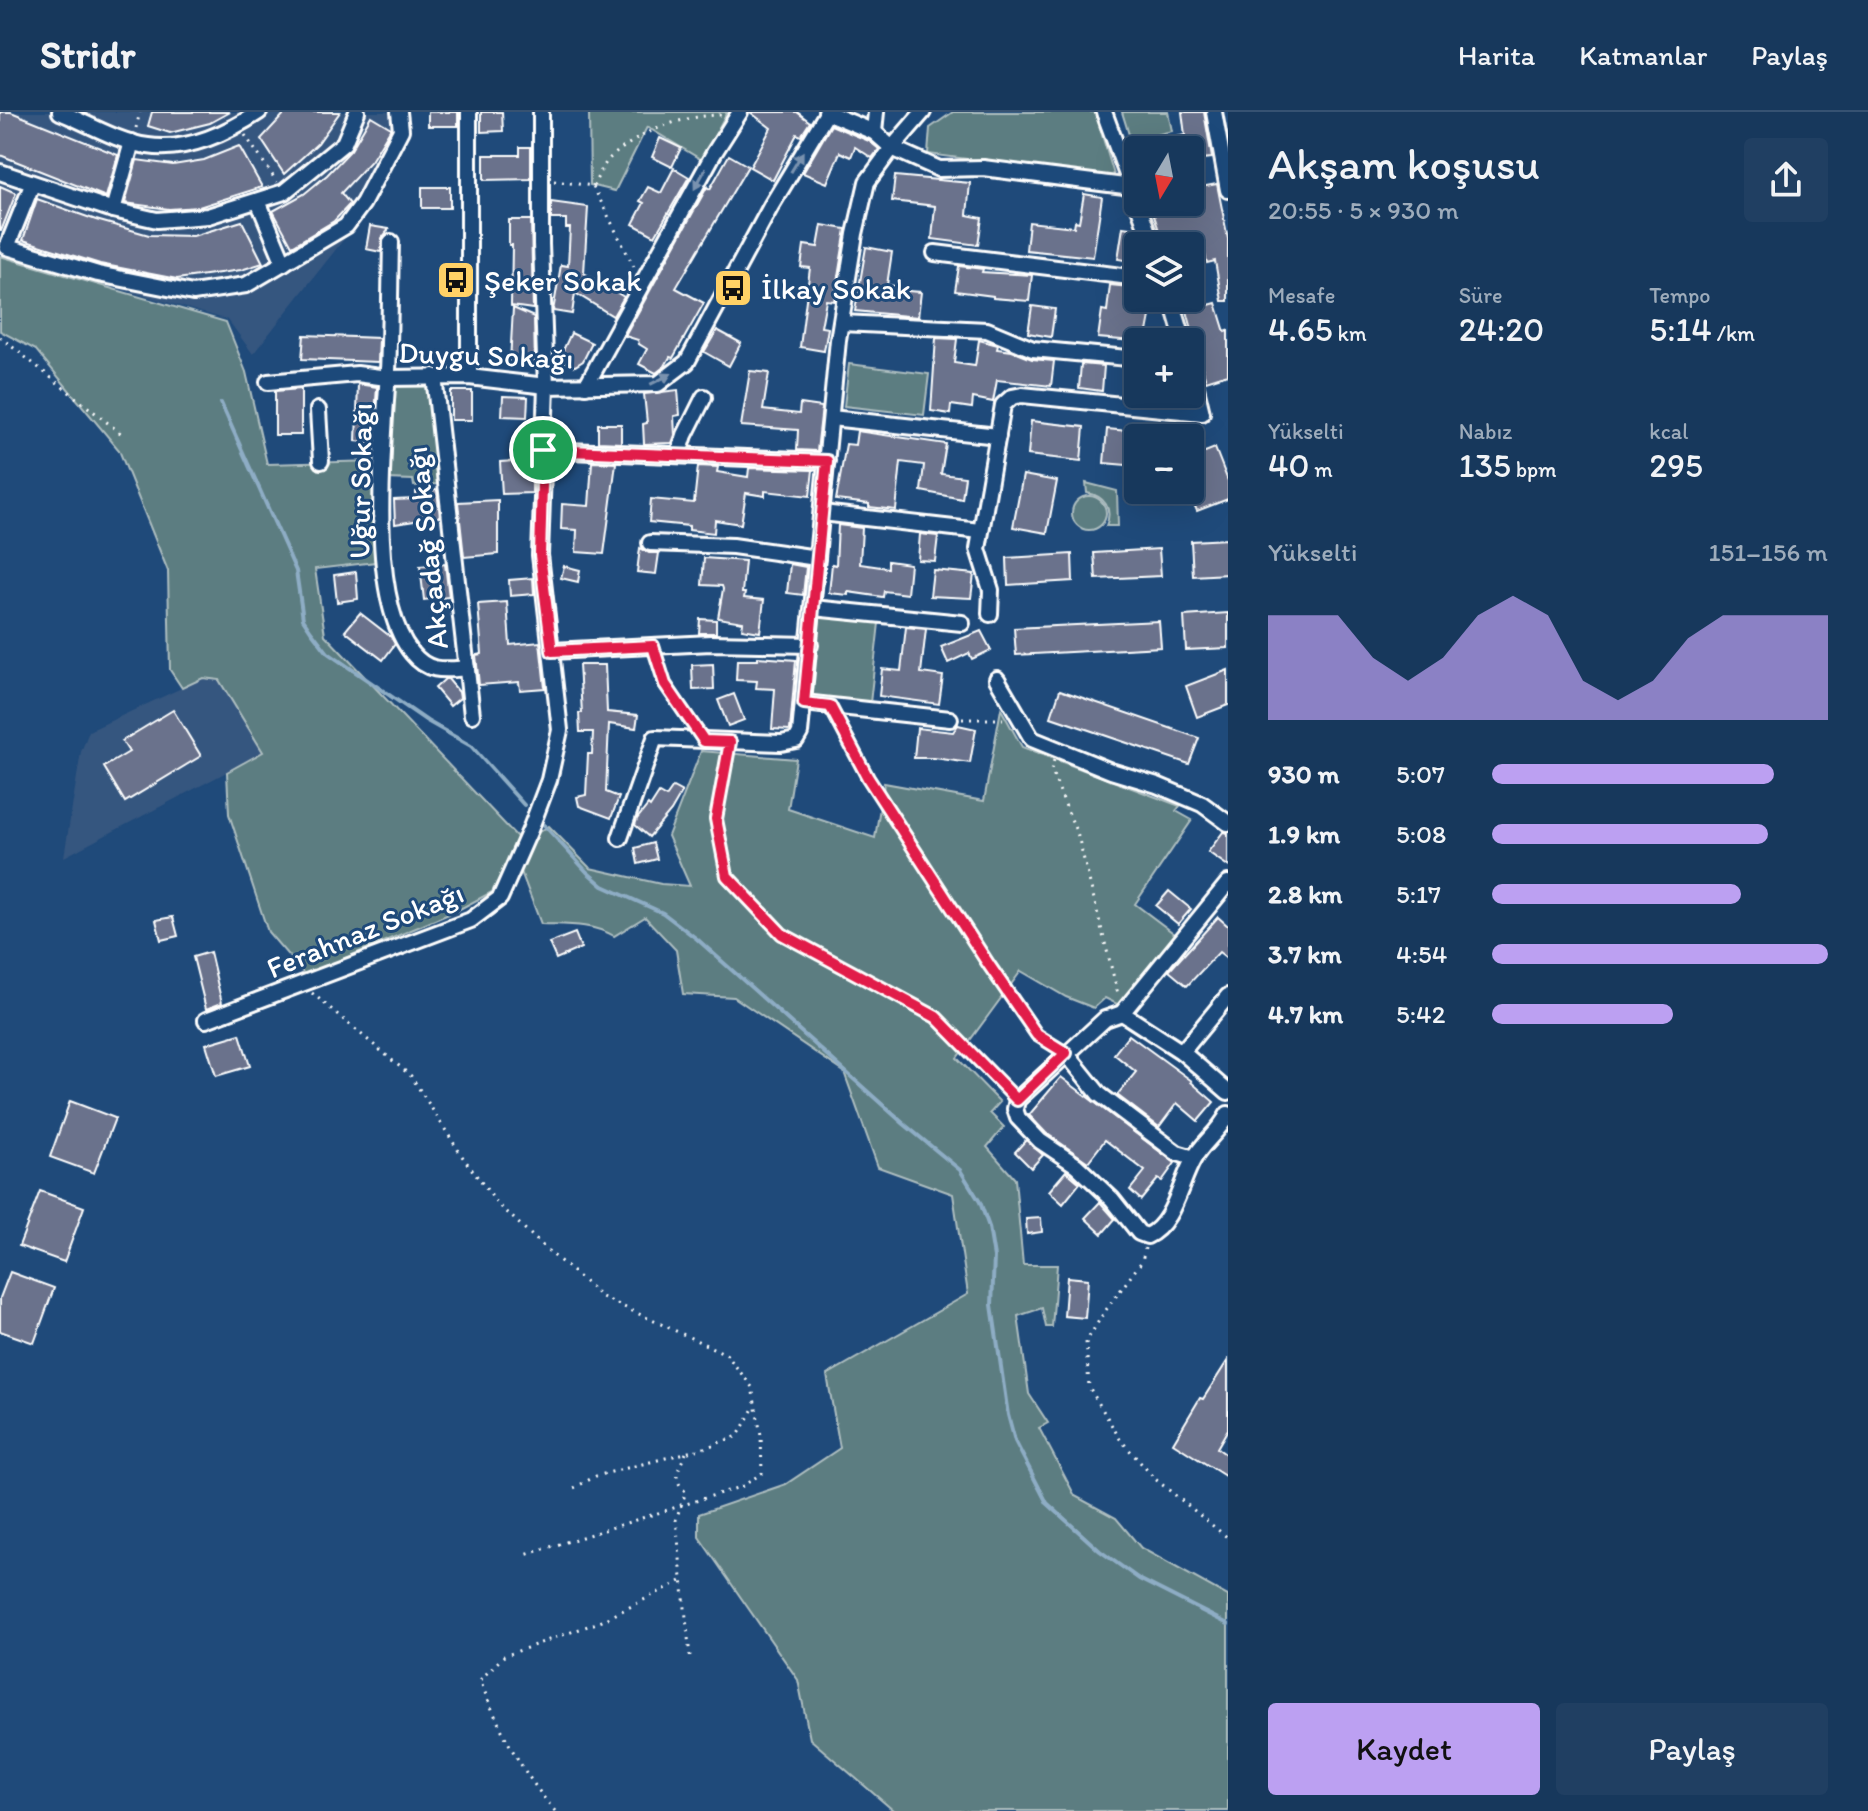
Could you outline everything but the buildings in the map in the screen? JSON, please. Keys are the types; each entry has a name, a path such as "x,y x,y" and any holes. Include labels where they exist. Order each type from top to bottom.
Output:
{"street":[{"path":"60,112 149,146 197,143 239,125 259,112"},
{"path":"0,172 113,210 157,220 208,216 284,192 344,143 357,112"},
{"path":"32,185 7,247 98,274 193,293 246,285 346,226 363,203 401,130 399,112"},
{"path":"469,112 469,377"},
{"name":"Ferahnaz Sokağı","path":"206,1020 471,920 500,898 549,780 560,730 540,555 546,386 541,112"},
{"path":"586,386 658,384 687,362 826,112 874,132 892,148 939,169 983,168 1124,186"},
{"path":"874,132 876,112"},
{"path":"620,838 655,738 781,743 796,740 800,733 842,323 863,194 867,182 923,112"},
{"path":"1104,112 1124,166"},
{"path":"1214,112 1228,190"},
{"name":"Duygu Sokağı","path":"268,382 357,374 387,378 469,377 546,386 586,386 739,113"},
{"path":"113,210 132,142"},
{"path":"258,201 284,263"},
{"name":"Uğur Sokağı","path":"391,242 380,512 384,569 398,632 413,655 436,670 467,668"},
{"path":"935,253 1124,276"},
{"path":"842,323 987,330 1033,349 1124,358"},
{"name":"Akçadağ Sokağı","path":"434,376 472,715"},
{"path":"990,614 991,590 978,549 1003,405 1012,397 1022,395 1124,405"},
{"path":"679,454 704,397"},
{"path":"1152,408 1202,413 1201,408"},
{"path":"318,410 321,461"},
{"path":"831,418 998,436"},
{"path":"543,450 827,461"},
{"path":"822,513 980,531"},
{"path":"650,543 733,546 817,558"},
{"path":"813,608 962,623"},
{"path":"552,651 711,643 810,645"},
{"path":"997,679 1032,739 1202,804 1228,823"},
{"path":"804,703 950,719"},
{"path":"1228,883 1122,1013 1105,1019 1066,1053 1017,1100 1015,1109 1018,1118 1040,1141 1076,1165 1112,1199 1139,1233 1147,1236 1154,1233 1166,1219 1194,1158 1228,1114"},
{"path":"1182,1052 1228,996"},
{"path":"1122,1013 1182,1052 1228,1092"},
{"path":"1066,1053 1099,1094 1177,1153 1194,1158"}],"path":[{"path":"132,142 140,112"},
{"path":"593,186 608,160 645,134 697,115 739,113"},
{"path":"239,125 284,192"},
{"path":"541,181 559,180 593,186"},
{"path":"593,186 642,283"},
{"path":"0,337 123,435"},
{"path":"653,646 665,684 704,741"},
{"path":"830,706 868,778 989,965 1037,1035 1066,1053"},
{"path":"950,719 1004,719"},
{"path":"730,742 716,819 727,876 782,934 936,1017 1017,1100"},
{"path":"1057,749 1051,770 1078,836 1122,1013"},
{"path":"303,985 411,1076 462,1156 496,1202 535,1239 602,1297 726,1354 752,1387 761,1435 762,1473 743,1486 525,1555"},
{"path":"1147,1236 1142,1261 1086,1342 1089,1387 1120,1439 1154,1478 1228,1538"},
{"path":"574,1488 596,1476 738,1436 755,1405"},
{"path":"686,1453 676,1473 679,1485 686,1492 676,1519 677,1555 683,1580 690,1657"},
{"path":"555,1811 535,1787 500,1728 480,1680 504,1656 602,1621 683,1580"}],"shaded area":[{"path":"0,112 406,112 356,224 253,354 228,320 0,254 3,229 0,227"},
{"path":"203,678 219,680 224,686 263,753 64,857 81,752 89,731"}],"green space":[{"path":"589,112 727,112 702,160 647,127 615,191 590,185"},
{"path":"953,112 1095,112 1115,178 928,154 930,128"},
{"path":"1122,112 1168,112 1172,131 1152,136 1129,136"},
{"path":"0,256 226,322 246,372 267,464 376,461 384,561 315,569 325,635 519,839 492,892 456,911 305,975 268,932 229,814 227,772 263,752 219,680 203,678 182,688 170,670 168,571 119,450 36,350 0,331"},
{"path":"849,364 929,374 924,415 844,406"},
{"path":"428,384 437,484 414,486 413,480 387,479 392,385"},
{"path":"1086,483 1117,491 1118,526 1106,526 1109,514 1106,504 1099,497 1087,493"},
{"path":"1089,496 1101,501 1106,513 1101,525 1089,530 1077,525 1072,513 1077,501"},
{"path":"820,617 879,623 870,703 811,696"},
{"path":"1001,709 1022,747 1180,806 1176,811 1192,820 1135,904 1176,935 1119,1005 1105,998 1094,1008 1066,997 1021,971 957,1058 1000,1102 990,1113 1004,1127 987,1147 1015,1179 1023,1265 1057,1265 1052,1327 1046,1327 1042,1308 1018,1316 1029,1394 1048,1423 1039,1428 1075,1496 1116,1518 1141,1548 1228,1596 1228,1811 894,1811 810,1739 798,1680 699,1537 699,1514 786,1484 840,1448 827,1375 968,1294 953,1194 878,1167 844,1072 734,997 683,994 676,950 645,917 614,936 587,927 541,924 520,869 539,832 549,826 590,868 661,884 690,886 668,836 701,751 796,759 788,809 875,838 884,783 984,801"}],"waterway":[{"path":"221,403 296,571 303,619 311,631 328,653 427,721 471,746 524,805"},
{"path":"544,825 603,886 663,913 697,939 960,1170 980,1202 989,1227 994,1257 992,1305 1008,1415 1015,1441 1047,1503 1100,1551 1139,1579 1228,1624"}],"place":[{"name":"Şeker Sokak","path":"456,280"},
{"name":"İlkay Sokak","path":"733,288"}],"route":[{"path":"543,450 827,461 804,703 830,706 868,778 989,965 1037,1035 1066,1053 1017,1100 936,1017 782,934 727,876 716,819 730,742 704,741 688,713 665,684 653,646 552,651 540,555 543,450"}]}
